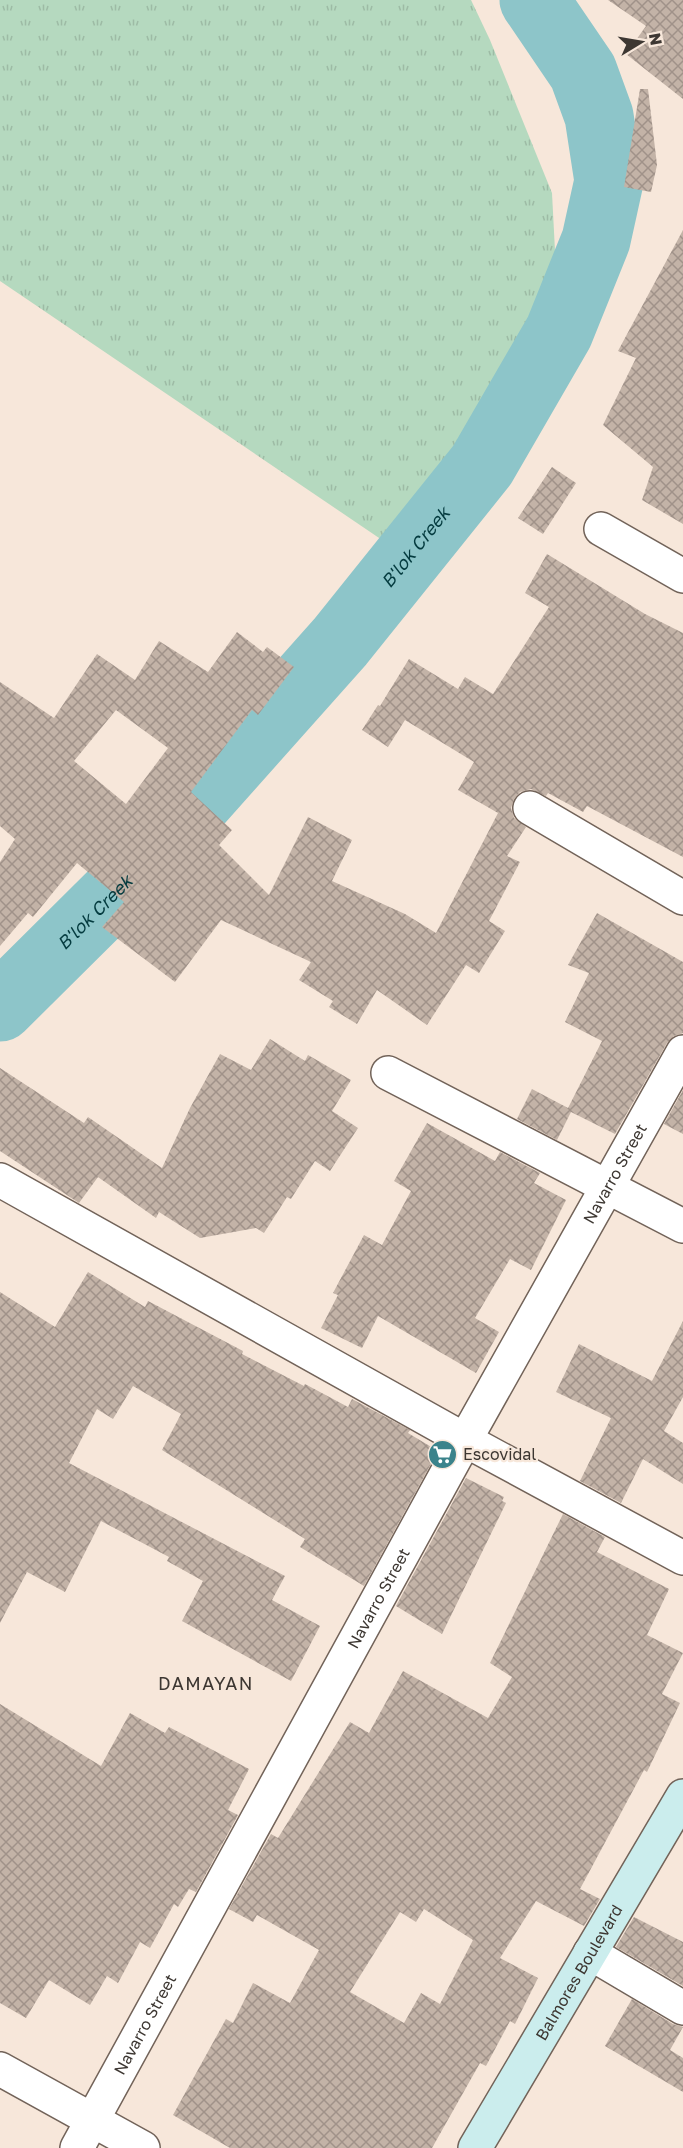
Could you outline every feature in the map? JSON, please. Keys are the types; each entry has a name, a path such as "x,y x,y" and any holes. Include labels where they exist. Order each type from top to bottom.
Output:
{"main road":[{"name":"Balmores Boulevard","path":"475,2148 683,1796"}],"street":[{"path":"601,530 683,576"},
{"path":"530,808 683,898"},
{"name":"Navarro Street","path":"77,2148 465,1440 683,1052"},
{"path":"388,1073 683,1226"},
{"path":"0,1180 465,1440 683,1558"},
{"path":"590,1953 683,2008"},
{"path":"0,2068 143,2148"}],"green space":[{"path":"0,0 471,0 490,40 552,193 556,270 522,365 476,452 385,542 0,281"}],"building":[{"path":"608,0 683,0 683,99 626,54 646,26"},
{"path":"640,89 648,89 657,165 651,192 624,187"},
{"path":"683,230 683,524 642,500 653,467 603,425 636,358 618,351"},
{"path":"552,467 576,483 543,534 518,518"},
{"path":"547,554 645,614 683,633 683,857 587,806 583,812 548,793 546,796 531,789 520,792 511,808 514,818 526,827 507,856 520,862 489,921 505,931 479,973 466,965 427,1025 377,990 357,1024 329,1007 333,1001 299,980 311,962 221,920 175,982 102,927 124,902 77,863 33,917 28,913 0,946 0,862 15,839 0,826 0,682 54,718 97,654 135,680 159,641 208,672 237,632 263,652 267,647 294,667 258,715 252,710 191,792 232,830 219,845 269,895 308,817 352,840 332,881 405,914 436,933 498,813 458,790 474,762 405,720 388,747 362,730 409,659 458,689 465,677 493,694 549,607 525,593","holes":["116,710 168,748 126,804 74,761"]},
{"path":"597,913 683,962 683,1033 674,1036 667,1043 615,1134 571,1112 557,1140 517,1119 532,1089 568,1108 602,1041 565,1022 589,973 568,965"},
{"path":"270,1039 305,1061 308,1055 351,1080 332,1111 358,1128 330,1171 315,1161 291,1199 287,1197 264,1233 256,1228 200,1238 159,1212 156,1218 98,1177 79,1203 0,1151 0,1068 84,1123 88,1117 162,1168 190,1108 220,1054 251,1070"},
{"path":"683,1090 683,1134 664,1124"},
{"path":"427,1123 495,1161 500,1152 540,1173 534,1183 566,1200 531,1270 510,1259 475,1318 499,1332 476,1373 378,1316 362,1348 321,1328 338,1295 333,1293 364,1235 382,1245 411,1191 394,1181"},
{"path":"88,1272 145,1307 148,1301 304,1386 305,1384 348,1407 352,1399 410,1430 408,1433 438,1451 364,1586 300,1547 305,1539 162,1450 181,1414 133,1386 113,1419 97,1409 69,1463 285,1576 272,1600 320,1626 291,1681 182,1621 203,1581 167,1561 169,1557 101,1521 65,1592 27,1572 0,1623 0,1292 55,1327"},
{"path":"683,1321 683,1397 664,1431 683,1443 683,1484 643,1459 621,1503 580,1481 611,1418 556,1392 579,1344 652,1381"},
{"path":"466,1478 504,1497 502,1501 506,1503 442,1634 396,1606"},
{"path":"563,1514 605,1537 597,1552 669,1589 647,1635 683,1653 662,1694 680,1703 647,1772 644,1770 580,1889 600,1899 584,1926 536,1901 500,1958 538,1978 515,2024 510,2021 486,2066 480,2063 432,2148 230,2148 173,2115 226,2019 233,2023 253,1983 290,2003 319,1950 257,1915 253,1922 229,1909 271,1834 278,1838 350,1722 369,1733 403,1671 488,1718 512,1677 490,1663","holes":["424,1909 473,1940 440,2004 421,1993 404,2023 350,1992 400,1912 416,1922"]},
{"path":"0,1704 101,1766 130,1713 165,1733 169,1727 249,1769 228,1810 238,1815 196,1892 189,1889 178,1907 174,1904 150,1948 140,1942 118,1983 107,1976 90,2005 49,1980 26,2018 0,2003"},
{"path":"634,1917 683,1942 683,1986 616,1947"},
{"path":"632,1999 673,2024 683,2027 670,2050 683,2058 683,2092 605,2046"}],"waterway":[{"name":"B'lok Creek","path":"0,1007 129,879 340,642 482,465 559,332 596,240 609,181 599,116 583,72 534,0"}],"place":[{"name":"Escovidal","path":"442,1454"}],"district":[{"name":"DAMAYAN","path":"206,1684"}]}
